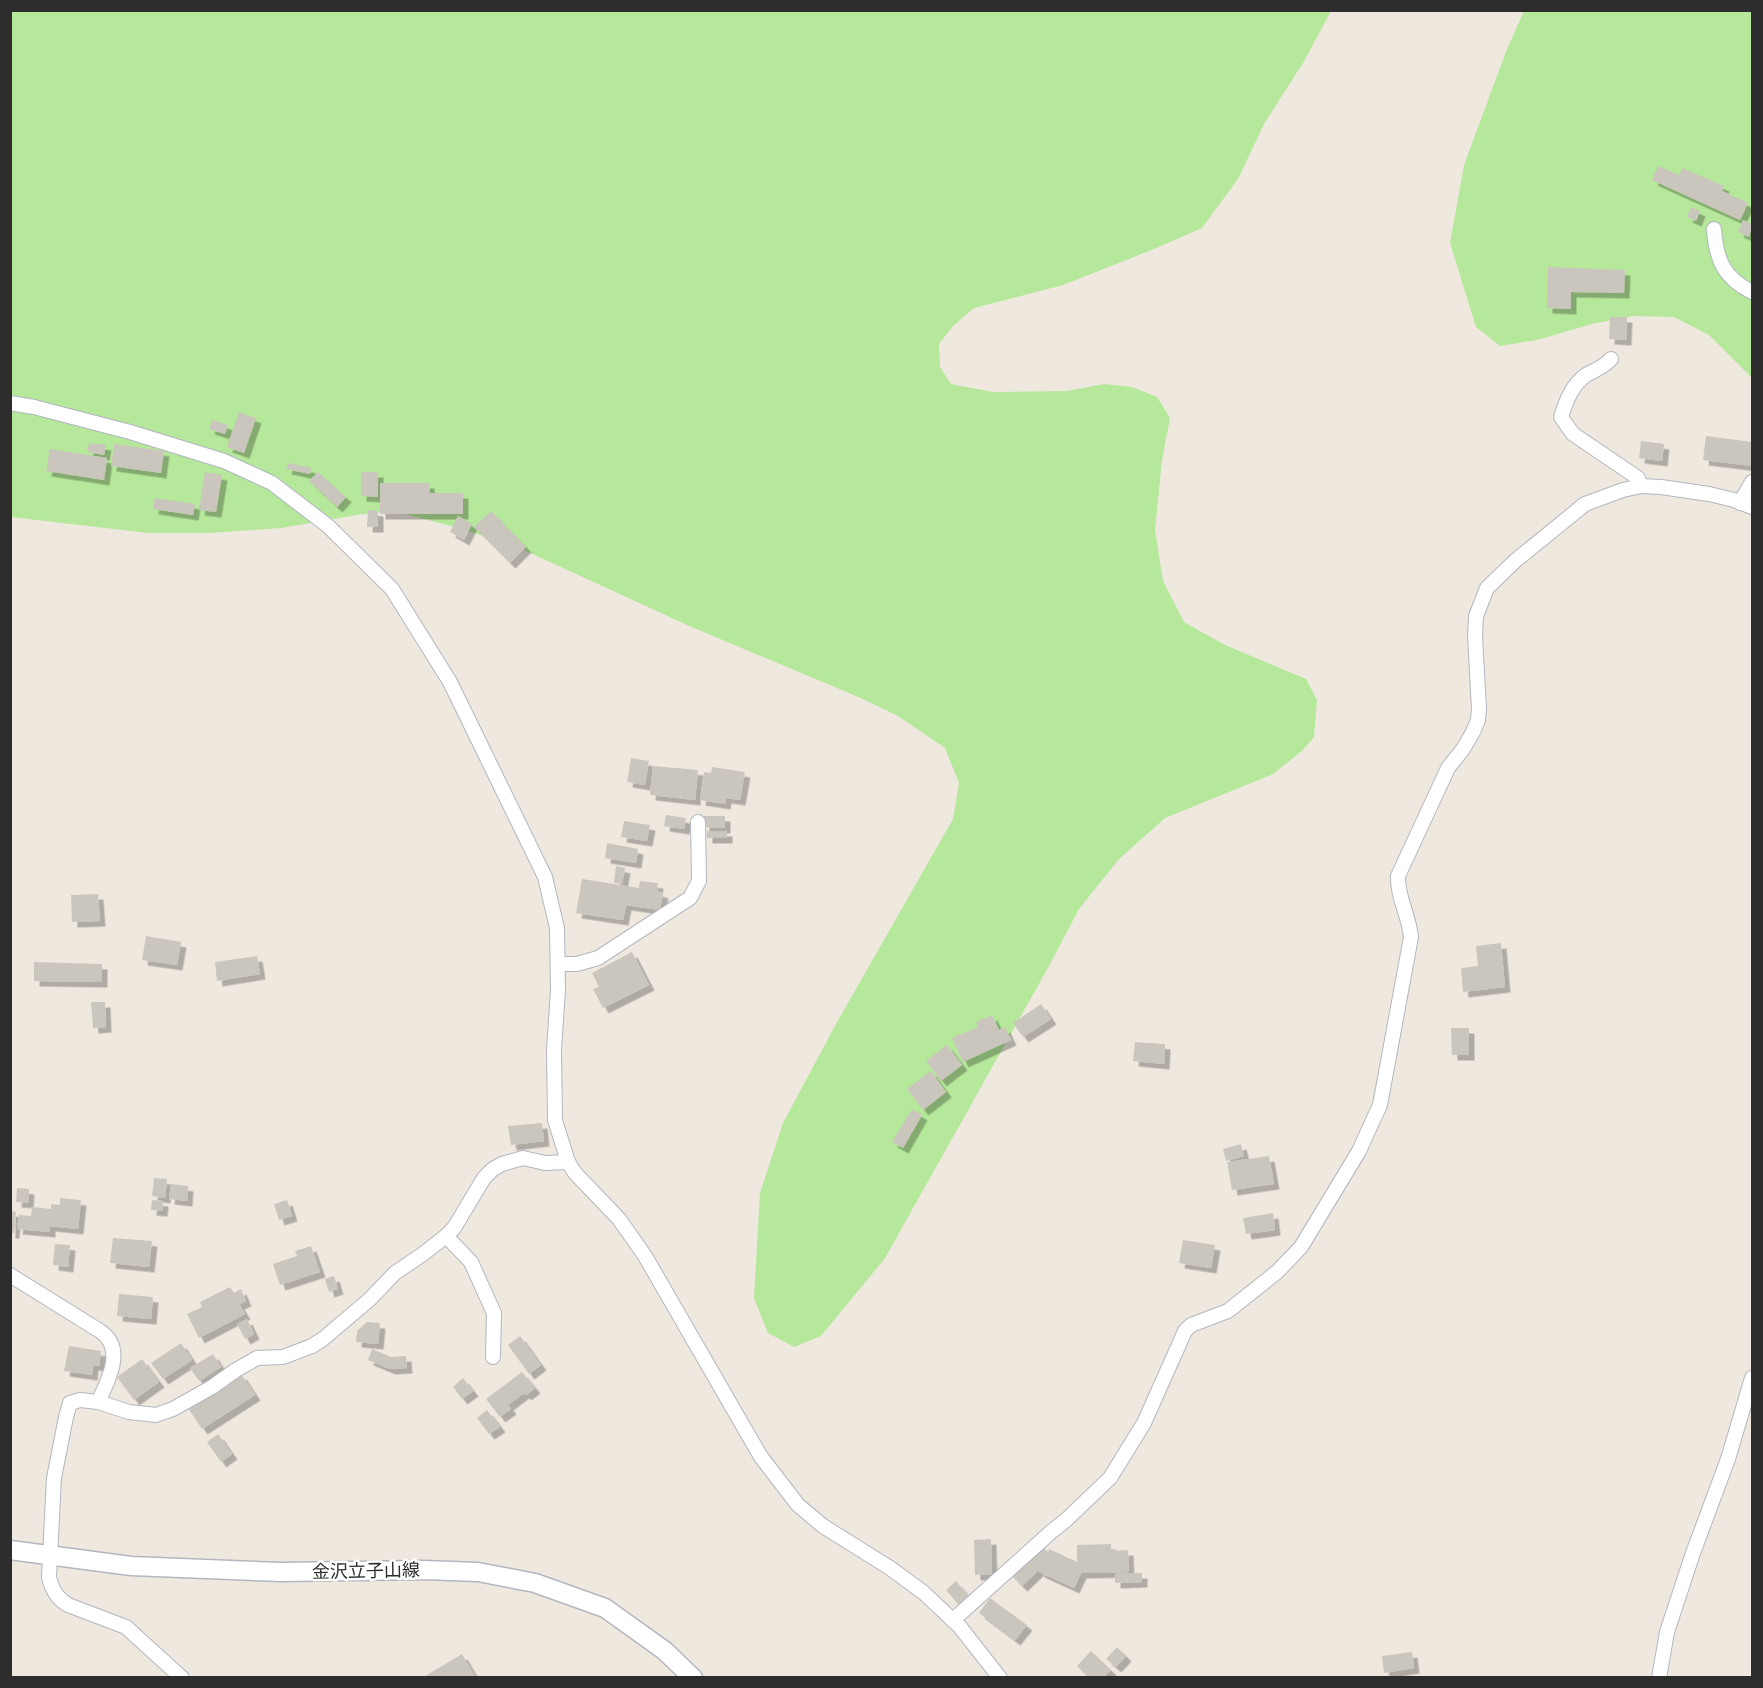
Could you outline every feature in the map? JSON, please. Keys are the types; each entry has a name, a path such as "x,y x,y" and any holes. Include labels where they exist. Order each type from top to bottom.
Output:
{"street":[{"path":"1714,229 1715,246 1727,274 1739,285 1752,292"},
{"path":"1611,359 1605,366 1579,381 1569,394 1561,417 1573,434 1638,478 1641,486"},
{"path":"10,403 34,407 141,435 224,461 272,483 328,526 392,589 450,682 545,877 557,928 555,1120 568,1162 575,1173 619,1219 645,1256 761,1457 798,1505 823,1526 890,1568 924,1593 960,1627 1000,1677"},
{"path":"953,1620 1110,1478 1144,1423 1185,1331 1191,1325 1228,1311 1277,1272 1301,1247 1359,1151 1380,1105 1411,937 1407,912 1399,892 1398,876 1445,774 1469,740 1478,720 1476,616 1487,588 1515,561 1585,504 1641,486 1709,494 1746,505 1752,482"},
{"path":"558,964 577,964 598,958 690,898 699,881 698,822"},
{"path":"182,1677 126,1627 77,1609 56,1595 49,1577 49,1556 54,1478 68,1407 73,1402 81,1400 98,1402 129,1412 156,1415 212,1387 257,1358 283,1357 312,1346 323,1340 370,1299 395,1273 446,1236 454,1228 484,1178 493,1169 523,1158 545,1163 568,1162"},
{"path":"446,1236 471,1262 494,1312 493,1357"},
{"path":"10,1275 100,1330 111,1342 114,1356 110,1375 98,1402"},
{"path":"1659,1677 1667,1632 1728,1459 1752,1378"},
{"name":"金沢立子山線","path":"10,1550 131,1566 280,1572 435,1570 478,1572 535,1582 605,1608 665,1651 693,1677"}],"green space":[{"path":"11,11 1331,11 1303,63 1264,124 1238,179 1202,228 1063,285 974,308 954,325 939,344 940,367 951,384 993,392 1067,391 1104,384 1132,387 1157,397 1170,418 1162,460 1155,530 1163,581 1184,622 1225,645 1306,679 1317,700 1314,737 1302,751 1273,774 1165,818 1119,859 1079,909 885,1258 821,1336 794,1347 768,1333 754,1298 760,1193 783,1123 836,1024 953,819 959,783 945,748 898,716 863,699 687,625 513,545 393,511 281,528 209,533 148,533 11,517"},
{"path":"1524,11 1752,11 1752,378 1709,335 1674,317 1633,316 1592,324 1537,340 1500,346 1476,327 1450,243 1464,165 1507,49"}],"building":[{"path":"1658,166 1679,175 1682,168 1724,186 1722,191 1748,203 1740,220 1652,180"},
{"path":"1691,207 1700,211 1696,221 1687,217"},
{"path":"1743,220 1752,224 1749,237 1738,232"},
{"path":"1548,267 1625,270 1624,293 1571,292 1571,309 1547,308"},
{"path":"1610,317 1627,317 1626,340 1609,339"},
{"path":"239,412 256,418 244,453 227,447"},
{"path":"212,420 228,425 225,434 209,429"},
{"path":"1706,436 1752,442 1752,466 1703,460"},
{"path":"1641,441 1664,444 1662,461 1639,458"},
{"path":"89,443 106,445 104,455 87,452"},
{"path":"114,444 164,451 161,473 111,466"},
{"path":"50,449 107,458 104,480 46,471"},
{"path":"288,463 311,468 310,474 286,469"},
{"path":"205,472 222,475 216,512 199,510"},
{"path":"318,472 346,497 337,507 309,481"},
{"path":"361,472 378,472 378,497 361,496"},
{"path":"380,483 429,483 430,493 463,493 463,514 380,514"},
{"path":"155,498 195,504 193,515 153,509"},
{"path":"368,510 378,511 378,527 367,527"},
{"path":"491,511 526,547 510,563 474,527"},
{"path":"458,516 472,524 464,540 450,532"},
{"path":"631,758 649,761 645,785 627,782"},
{"path":"653,766 698,770 695,800 650,795"},
{"path":"712,767 745,772 740,800 726,798 725,804 700,800 704,772 711,773"},
{"path":"666,815 686,818 684,829 664,826"},
{"path":"704,816 725,816 725,828 704,827"},
{"path":"624,821 650,825 647,841 621,837"},
{"path":"707,831 727,831 727,838 707,838"},
{"path":"607,843 638,849 636,863 605,858"},
{"path":"616,866 625,868 622,884 614,883"},
{"path":"582,879 639,888 640,881 658,883 657,891 663,893 660,910 626,905 623,920 576,913"},
{"path":"98,894 100,921 72,922 71,895"},
{"path":"146,936 181,942 177,965 142,960"},
{"path":"1501,943 1505,987 1463,992 1461,968 1478,966 1476,946"},
{"path":"632,952 649,985 603,1008 593,989 599,987 592,973"},
{"path":"257,956 260,974 217,981 215,962"},
{"path":"34,962 102,964 102,982 34,981"},
{"path":"91,1002 105,1002 106,1027 93,1028"},
{"path":"1041,1004 1051,1019 1023,1037 1013,1023"},
{"path":"992,1015 999,1030 1005,1027 1011,1040 963,1062 952,1038 978,1027 976,1022"},
{"path":"1451,1028 1469,1028 1469,1055 1452,1055"},
{"path":"1135,1042 1165,1044 1164,1064 1133,1061"},
{"path":"947,1045 962,1065 941,1081 926,1061"},
{"path":"931,1071 946,1092 923,1110 907,1089"},
{"path":"912,1109 922,1115 903,1148 892,1142"},
{"path":"542,1123 544,1141 511,1145 508,1126"},
{"path":"1241,1144 1244,1156 1226,1161 1223,1149"},
{"path":"1269,1156 1274,1184 1232,1190 1227,1162"},
{"path":"154,1178 167,1179 165,1198 152,1196"},
{"path":"171,1184 188,1186 187,1201 169,1199"},
{"path":"17,1188 29,1189 28,1203 16,1202"},
{"path":"60,1198 81,1200 78,1229 50,1226 50,1232 17,1229 19,1215 31,1216 32,1207 51,1209 51,1204 60,1205"},
{"path":"152,1200 163,1201 162,1211 151,1210"},
{"path":"287,1200 292,1216 279,1220 274,1204"},
{"path":"10,1211 16,1212 14,1233 10,1233"},
{"path":"1273,1213 1275,1230 1246,1234 1243,1218"},
{"path":"113,1238 152,1241 149,1267 110,1263"},
{"path":"1183,1240 1215,1245 1211,1268 1179,1263"},
{"path":"55,1244 70,1245 68,1267 53,1265"},
{"path":"311,1246 320,1272 280,1285 273,1264 297,1256 295,1251"},
{"path":"334,1276 338,1289 329,1292 325,1279"},
{"path":"230,1287 234,1293 241,1289 246,1301 239,1304 245,1314 199,1338 187,1314 202,1307 200,1302"},
{"path":"119,1294 153,1297 151,1319 117,1316"},
{"path":"247,1319 254,1334 245,1339 237,1324"},
{"path":"367,1322 380,1323 378,1344 356,1342 357,1331"},
{"path":"520,1336 541,1365 529,1374 508,1345"},
{"path":"181,1343 192,1360 163,1379 151,1363"},
{"path":"69,1346 101,1351 99,1366 93,1365 92,1375 64,1371"},
{"path":"372,1349 391,1357 406,1356 407,1368 390,1369 368,1360"},
{"path":"213,1354 221,1367 199,1381 190,1368"},
{"path":"142,1359 159,1382 134,1400 117,1377"},
{"path":"522,1372 535,1388 508,1405 511,1409 500,1417 486,1399"},
{"path":"241,1374 255,1395 202,1429 188,1408"},
{"path":"463,1378 473,1391 462,1399 453,1387"},
{"path":"487,1410 500,1427 489,1434 477,1418"},
{"path":"218,1434 232,1454 221,1462 207,1442"},
{"path":"991,1539 992,1574 975,1575 974,1540"},
{"path":"1111,1544 1111,1551 1128,1550 1129,1572 1081,1573 1074,1588 1039,1572 1040,1569 1022,1586 1012,1576 1043,1547 1048,1552 1049,1549 1077,1562 1077,1545"},
{"path":"1142,1573 1142,1582 1115,1583 1115,1574"},
{"path":"956,1581 968,1596 958,1604 946,1590"},
{"path":"990,1598 1027,1625 1015,1640 979,1613"},
{"path":"1117,1647 1126,1656 1116,1667 1106,1659"},
{"path":"1091,1651 1111,1670 1103,1678 1089,1678 1077,1666"},
{"path":"1412,1652 1414,1668 1384,1673 1382,1656"},
{"path":"462,1654 476,1678 422,1678"}]}
